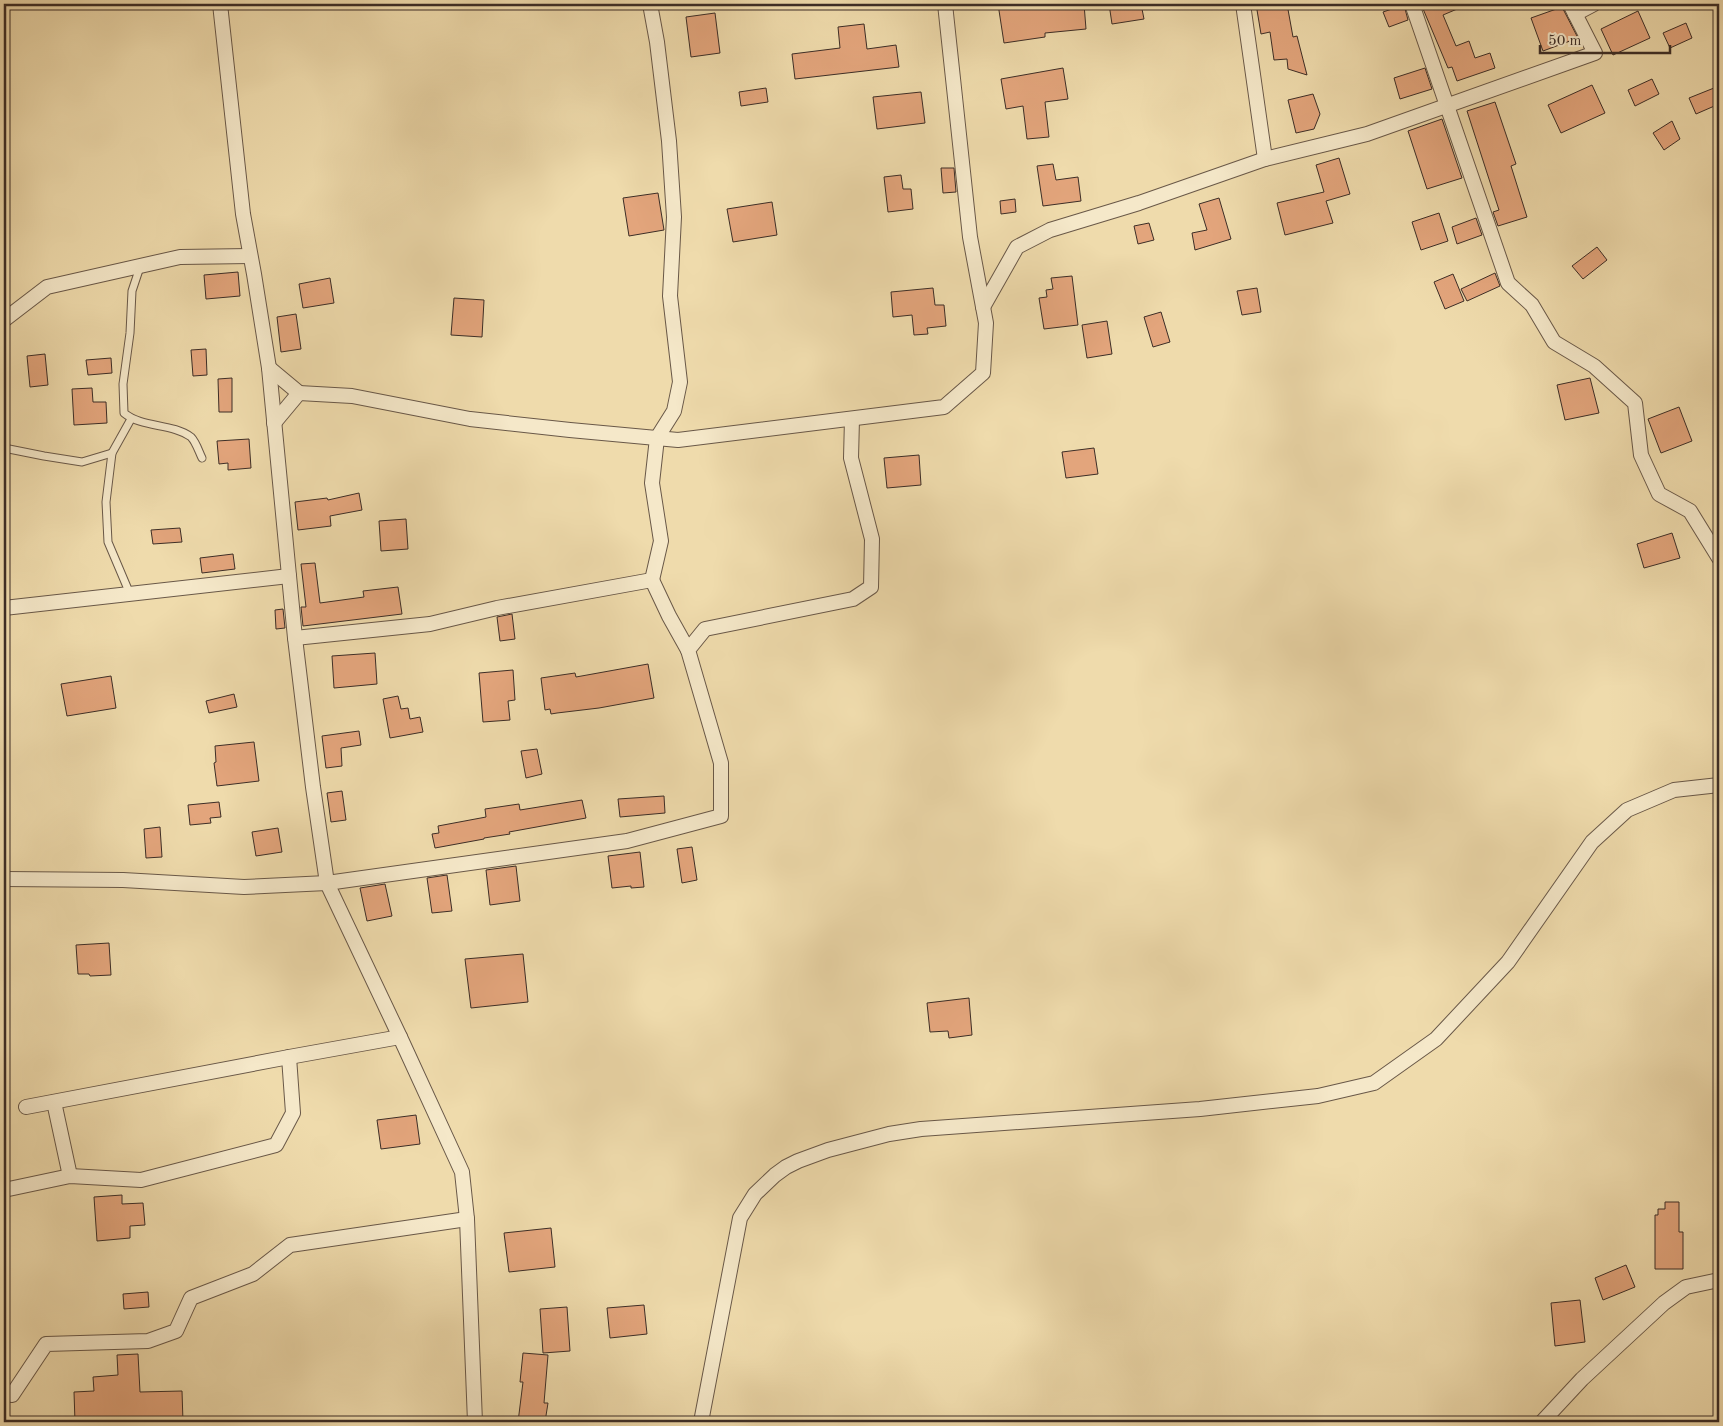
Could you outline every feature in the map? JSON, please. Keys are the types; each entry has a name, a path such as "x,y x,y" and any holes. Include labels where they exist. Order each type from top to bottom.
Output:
{"street":[{"path":"220,4 243,214 269,368 295,638 327,883 462,1172 467,1219 475,1422"},
{"path":"4,879 122,880 244,887 327,883 627,841 721,816 721,763 688,650 652,580 661,541 652,483 657,438 674,410 680,382 670,296 674,217 669,142 657,42 650,4"},
{"path":"269,368 299,393 352,396 470,419 678,440 944,407 983,374 986,323 970,237 945,4"},
{"path":"1243,4 1265,160"},
{"path":"1412,4 1508,283 1532,305 1554,342 1594,366 1635,403 1641,455 1659,494 1690,511 1719,558"},
{"path":"983,307 1017,247 1050,230 1139,203 1265,160 1367,134 1595,53 1573,9 1594,4"},
{"path":"4,320 47,287 180,257 250,256"},
{"path":"274,423 299,393"},
{"path":"688,650 705,629 853,599 871,587 872,539 850,458 852,419"},
{"path":"4,608 290,576"},
{"path":"295,638 430,624 497,608 652,580"},
{"path":"701,1422 740,1218 755,1194 769,1179 786,1167 798,1160 858,1141 921,1129 1210,1108 1318,1096 1374,1082 1436,1039 1508,962 1592,842 1627,810 1674,790 1719,785"},
{"path":"26,1107 289,1056 400,1037"},
{"path":"4,1190 70,1176 142,1180 276,1146 293,1113 289,1056"},
{"path":"54,1102 70,1176"},
{"path":"12,1395 46,1344 148,1341 176,1331 192,1298 253,1274 290,1245 467,1219"},
{"path":"1542,1422 1582,1379 1664,1303 1686,1287 1719,1280"}],"lane":[{"path":"140,267 132,291 130,333 123,384 124,413 131,419 183,433 192,438 202,458"},
{"path":"130,594 108,542 106,502 112,453 131,419"},
{"path":"4,448 82,462 112,453"}],"building":[{"path":"998,4 1084,4 1086,29 1045,33 1045,37 1004,43"},
{"path":"1109,4 1141,4 1144,19 1112,24"},
{"path":"1256,4 1287,4 1293,37 1297,36 1307,75 1288,69 1287,59 1274,60 1270,32 1261,34"},
{"path":"1421,4 1469,4 1443,15 1456,46 1469,41 1475,58 1490,53 1495,68 1457,81 1452,67 1448,68"},
{"path":"1404,5 1408,20 1389,27 1383,12"},
{"path":"1562,7 1578,38 1543,51 1531,18"},
{"path":"1638,11 1650,38 1613,55 1601,29"},
{"path":"715,13 720,53 691,57 686,17"},
{"path":"1686,23 1692,38 1670,48 1663,33"},
{"path":"864,24 867,49 896,45 899,67 795,79 792,54 840,48 838,27"},
{"path":"1063,68 1068,99 1045,102 1049,137 1027,139 1023,106 1006,109 1001,79"},
{"path":"1425,68 1432,89 1400,99 1394,78"},
{"path":"1652,79 1659,94 1635,106 1628,90"},
{"path":"1592,85 1605,113 1561,133 1548,105"},
{"path":"1719,86 1719,104 1696,114 1689,98"},
{"path":"766,88 768,102 741,106 739,92"},
{"path":"921,92 925,123 877,129 873,97"},
{"path":"1313,94 1320,114 1314,129 1296,133 1288,100"},
{"path":"1495,102 1516,164 1511,166 1527,217 1498,226 1493,212 1499,210 1467,111"},
{"path":"1442,119 1462,178 1427,189 1408,131"},
{"path":"1672,121 1680,139 1664,150 1653,133"},
{"path":"1339,158 1350,194 1326,201 1333,223 1285,235 1277,203 1324,192 1316,165"},
{"path":"1053,164 1056,180 1078,177 1081,201 1043,206 1037,166"},
{"path":"941,168 954,168 956,192 943,193"},
{"path":"901,175 903,189 911,189 913,209 888,212 884,177"},
{"path":"658,193 664,230 629,236 623,198"},
{"path":"1219,198 1231,239 1195,250 1192,233 1207,230 1199,204"},
{"path":"1015,199 1016,212 1001,214 1000,201"},
{"path":"772,202 777,235 733,242 727,209"},
{"path":"1439,213 1448,241 1421,250 1412,222"},
{"path":"1476,218 1482,235 1457,244 1452,227"},
{"path":"1149,223 1154,240 1138,244 1134,226"},
{"path":"1597,247 1607,260 1583,279 1572,266"},
{"path":"238,272 240,296 206,299 204,275"},
{"path":"1495,273 1500,286 1467,301 1461,289"},
{"path":"1453,274 1464,301 1445,309 1434,282"},
{"path":"1072,276 1078,325 1044,329 1039,298 1047,297 1046,290 1053,289 1051,278"},
{"path":"330,278 334,303 303,308 299,284"},
{"path":"933,288 935,305 944,305 946,326 927,328 928,334 914,335 912,315 893,317 891,292"},
{"path":"1257,288 1261,312 1242,315 1237,291"},
{"path":"454,298 484,300 482,337 451,335"},
{"path":"1161,312 1170,342 1153,347 1144,317"},
{"path":"296,314 301,349 281,352 277,317"},
{"path":"1107,321 1112,354 1087,358 1082,325"},
{"path":"206,349 207,375 193,376 191,350"},
{"path":"45,354 48,385 30,387 27,356"},
{"path":"111,358 112,373 88,375 86,360"},
{"path":"232,378 232,412 219,412 218,379"},
{"path":"1590,378 1599,413 1565,420 1557,385"},
{"path":"92,388 93,402 106,402 107,423 74,425 72,389"},
{"path":"1679,407 1692,441 1661,453 1648,419"},
{"path":"249,439 251,468 228,470 228,463 219,464 217,441"},
{"path":"1094,448 1098,474 1066,478 1062,452"},
{"path":"919,455 921,485 887,488 884,458"},
{"path":"359,493 362,510 330,516 331,526 298,530 295,502 327,498 328,500"},
{"path":"406,519 408,549 381,551 379,521"},
{"path":"180,528 182,542 153,544 151,530"},
{"path":"1672,533 1680,558 1644,568 1637,544"},
{"path":"233,554 235,569 202,573 200,558"},
{"path":"315,563 320,603 364,597 363,591 398,587 402,614 303,626 301,607 306,607 301,564"},
{"path":"283,609 285,628 276,629 275,610"},
{"path":"512,614 515,639 500,641 497,617"},
{"path":"375,653 377,684 334,688 332,656"},
{"path":"648,664 654,698 551,714 550,709 545,710 541,678 575,673 576,677"},
{"path":"513,670 515,700 508,701 510,720 483,722 479,673"},
{"path":"111,676 116,708 67,716 61,684"},
{"path":"234,694 237,707 209,713 206,701"},
{"path":"398,696 401,709 408,708 410,719 420,717 423,732 390,738 383,699"},
{"path":"359,731 361,745 341,748 342,766 326,768 322,736"},
{"path":"254,742 259,781 217,786 214,763 216,762 215,746"},
{"path":"537,749 542,774 526,778 521,751"},
{"path":"342,791 346,820 331,822 327,793"},
{"path":"664,796 665,813 620,817 618,799"},
{"path":"582,800 586,818 435,848 432,834 439,833 438,826 486,817 485,809 519,804 520,810"},
{"path":"219,802 221,817 210,818 211,823 190,825 188,805"},
{"path":"160,827 162,857 146,858 144,829"},
{"path":"278,828 282,852 256,856 252,832"},
{"path":"692,847 697,880 682,883 677,849"},
{"path":"640,852 644,887 612,888 608,856"},
{"path":"516,866 520,901 490,905 486,870"},
{"path":"447,875 452,911 432,913 427,878"},
{"path":"385,884 392,916 367,921 360,888"},
{"path":"109,943 111,975 90,976 89,974 78,974 76,945"},
{"path":"523,954 528,1002 471,1008 465,959"},
{"path":"969,998 972,1035 949,1038 948,1031 930,1032 927,1003"},
{"path":"416,1115 420,1144 381,1149 377,1120"},
{"path":"122,1195 122,1204 143,1203 145,1225 130,1226 130,1238 97,1241 94,1197"},
{"path":"1665,1202 1679,1202 1679,1232 1683,1232 1683,1269 1655,1269 1655,1215 1658,1215 1658,1209 1665,1209"},
{"path":"551,1228 555,1267 509,1272 504,1233"},
{"path":"1626,1265 1635,1287 1603,1300 1595,1278"},
{"path":"148,1292 149,1307 124,1309 123,1294"},
{"path":"1580,1300 1585,1342 1555,1346 1551,1303"},
{"path":"644,1305 647,1334 610,1338 607,1308"},
{"path":"567,1307 570,1351 543,1353 540,1309"},
{"path":"523,1353 548,1355 544,1403 548,1403 545,1422 518,1422 523,1382 520,1382"},
{"path":"138,1354 140,1392 182,1391 183,1422 75,1422 74,1392 94,1391 93,1377 118,1375 117,1355"}]}
